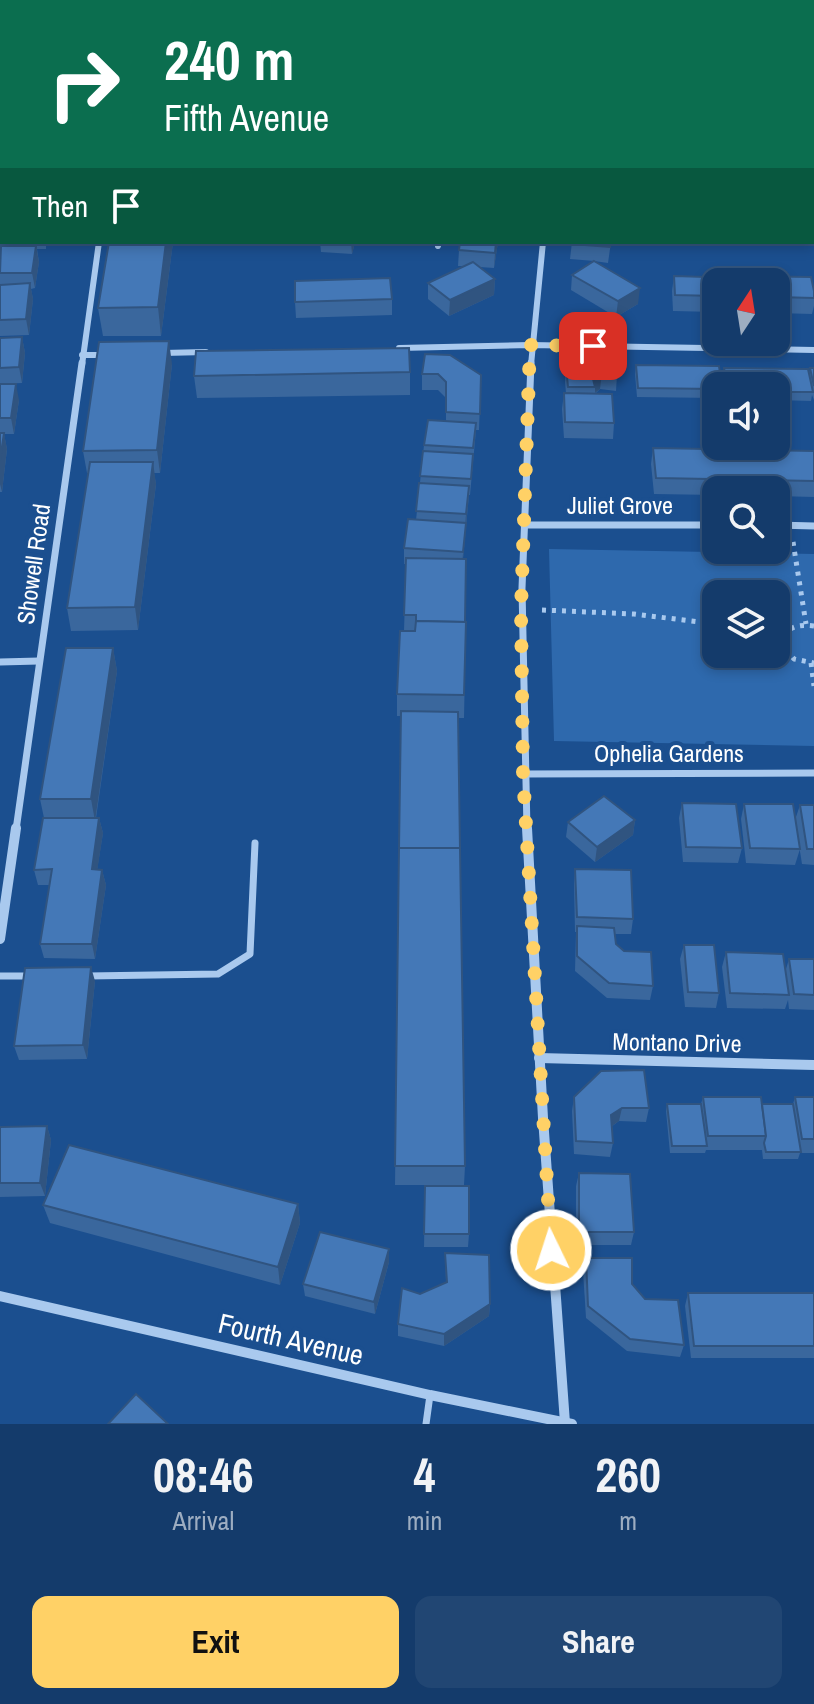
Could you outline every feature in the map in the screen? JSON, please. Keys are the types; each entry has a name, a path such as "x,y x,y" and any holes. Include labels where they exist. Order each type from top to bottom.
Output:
{"street":[{"name":"Showell Road","path":"0,939 99,244"},
{"path":"543,244 530,345 521,609 523,774 565,1423"},
{"path":"386,348 530,345 814,350"},
{"path":"146,354 210,352"},
{"path":"82,355 114,354"},
{"name":"Juliet Grove","path":"524,525 702,525"},
{"path":"791,525 814,526"},
{"path":"0,662 39,661"},
{"name":"Ophelia Gardens","path":"523,774 814,773"},
{"name":"Montano Drive","path":"539,1058 814,1065"},
{"name":"Fourth Avenue","path":"0,1296 430,1395 572,1424"}],"lane":[{"path":"78,976 218,974 250,954 255,843"},
{"path":"0,976 31,976"},
{"path":"426,1424 430,1395"}],"path":[{"path":"791,525 806,624"},
{"path":"521,609 634,614 702,622"},
{"path":"790,628 806,624 814,626"},
{"path":"790,655 812,663 814,686"}],"shaded area":[{"path":"549,549 702,552 702,564 790,564 790,554 814,554 814,746 554,741"}],"building":[{"path":"109,244 166,244 158,307 98,308"},
{"path":"460,244 496,244 495,253 459,250"},
{"path":"572,244 610,244 610,247"},
{"path":"1,246 36,246 32,273 0,273"},
{"path":"594,261 640,288 618,301 572,275"},
{"path":"473,262 495,279 450,300 428,283"},
{"path":"674,276 702,277 702,296 675,295"},
{"path":"790,277 811,277 814,298 790,297"},
{"path":"390,278 392,299 295,302 295,281"},
{"path":"30,283 26,319 0,320 0,285"},
{"path":"22,337 19,367 0,368 0,338"},
{"path":"169,341 157,450 83,451 99,342"},
{"path":"409,348 410,372 194,376 196,351"},
{"path":"425,354 450,355 481,375 480,414 446,412 446,382 438,374 422,374"},
{"path":"586,356 614,357 617,375 602,373 593,379 595,387 568,387 566,366"},
{"path":"636,365 719,366 720,372 702,372 702,389 638,388"},
{"path":"724,368 808,369 813,392 790,392 790,372 725,372"},
{"path":"0,384 16,384 11,418 0,418"},
{"path":"564,393 612,394 614,423 565,422"},
{"path":"428,420 476,423 473,448 424,445"},
{"path":"0,433 4,433 0,460"},
{"path":"653,448 702,449 702,460 790,460 790,451 814,451 814,481 790,481 790,476 656,478"},
{"path":"423,451 473,454 471,479 420,476"},
{"path":"90,462 153,462 135,607 67,608"},
{"path":"419,483 469,486 466,514 416,511"},
{"path":"408,519 466,523 463,552 404,548"},
{"path":"406,558 466,559 465,622 416,621 416,615 404,615"},
{"path":"416,621 466,622 464,695 397,694 400,631 415,631"},
{"path":"66,648 113,648 91,799 40,799"},
{"path":"401,711 458,712 460,848 399,848"},
{"path":"604,796 635,820 597,847 568,822"},
{"path":"682,803 736,804 742,848 686,847"},
{"path":"744,804 793,804 800,849 750,848"},
{"path":"800,805 814,805 814,849 807,849"},
{"path":"43,818 99,818 92,869 102,870 92,944 40,944 52,869 34,870"},
{"path":"399,848 460,848 465,1166 395,1166"},
{"path":"575,869 631,870 633,919 577,917"},
{"path":"577,926 614,928 616,944 624,951 651,952 653,986 609,983 577,956"},
{"path":"684,945 714,945 719,993 688,992"},
{"path":"726,952 783,954 789,995 730,993"},
{"path":"789,959 814,959 814,995 794,994"},
{"path":"91,967 83,1045 14,1046 25,968"},
{"path":"644,1070 649,1108 622,1108 611,1115 613,1143 576,1141 574,1097 601,1071"},
{"path":"703,1097 761,1097 766,1136 708,1136"},
{"path":"795,1097 814,1097 814,1139 802,1139"},
{"path":"667,1104 701,1104 707,1146 672,1146"},
{"path":"762,1104 793,1104 801,1152 766,1152"},
{"path":"47,1126 40,1183 0,1183 0,1127"},
{"path":"69,1145 298,1204 278,1267 43,1205"},
{"path":"579,1173 630,1174 634,1232 579,1232"},
{"path":"425,1186 469,1186 469,1234 424,1234"},
{"path":"320,1232 389,1249 374,1302 303,1284"},
{"path":"445,1253 489,1255 490,1304 444,1334 398,1324 402,1288 420,1294 447,1282"},
{"path":"586,1258 632,1258 632,1284 645,1299 678,1300 684,1345 630,1339 588,1306"},
{"path":"688,1293 814,1293 814,1346 694,1346"},
{"path":"136,1394 168,1424 108,1424"}],"route":[{"path":"551,1250 523,774 521,609 530,345 593,346"}]}
